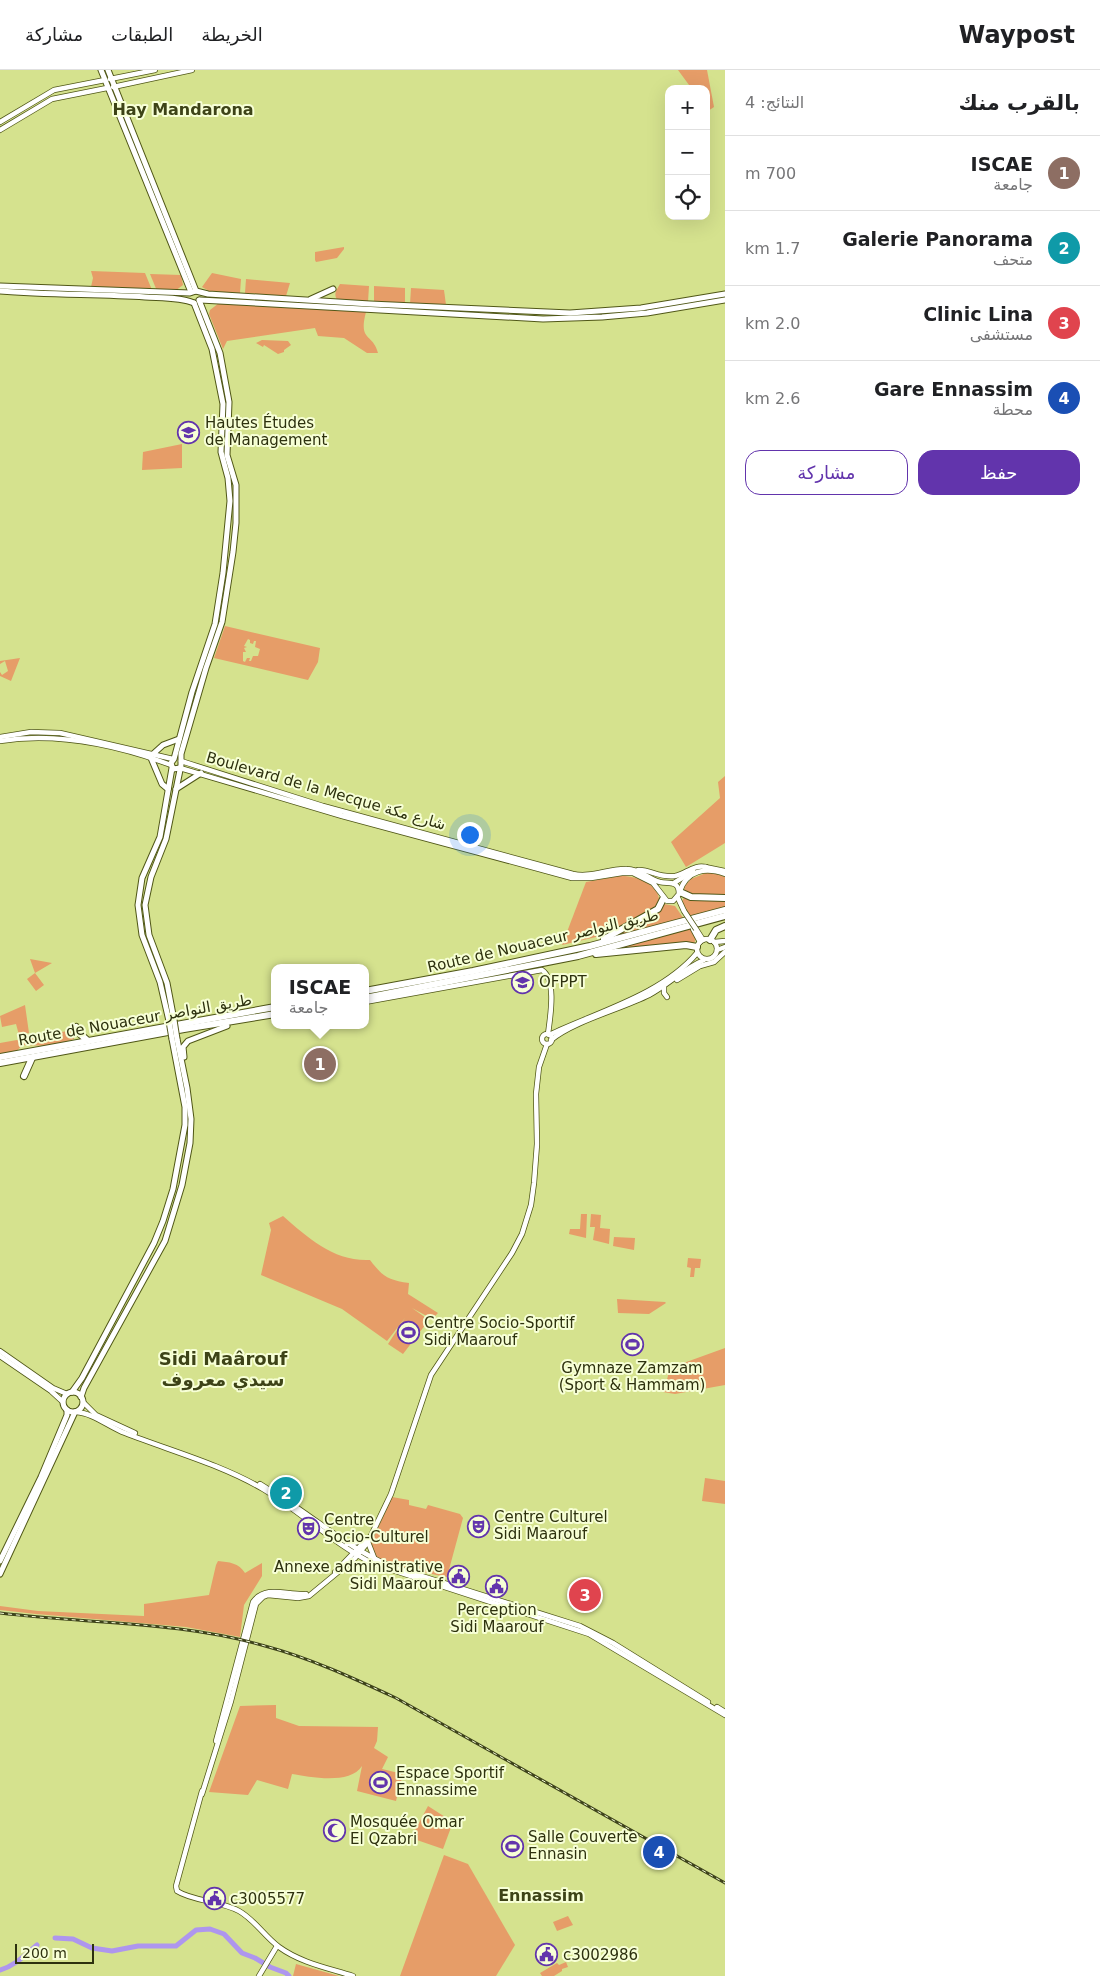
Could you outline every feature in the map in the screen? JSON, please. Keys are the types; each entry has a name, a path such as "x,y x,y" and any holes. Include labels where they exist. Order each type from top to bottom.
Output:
{"highway":[{"path":"678,895 725,898"},
{"path":"590,946 616,934 658,909 662,896"},
{"name":"Route de Nouaceur طريق النواصر","path":"369,990 473,971 590,946 725,910"},
{"name":"Route de Nouaceur طريق النواصر","path":"369,997 578,956 725,916"},
{"path":"712,941 716,930 725,926"},
{"path":"578,956 686,945 699,946"},
{"path":"369,1001 400,992"},
{"name":"Route de Nouaceur طريق النواصر","path":"0,1057 271,1008"},
{"path":"184,1029 201,1030 271,1017"},
{"name":"Route de Nouaceur طريق النواصر","path":"0,1063 184,1029 271,1017"},
{"path":"74,1043 76,1037 75,1028 88,1041"},
{"path":"22,1059 24,1067 22,1076 32,1058"}],"main road":[{"path":"0,1561 50,1456 67,1415 63,1402 82,1378 146,1258 160,1229 173,1189 186,1125 167,983 149,935 145,905 151,877 166,839 180,764 206,668 222,622 236,523 236,485 227,455 229,402 220,354 207,320 196,301 194,292 184,277 107,79 101,70"},
{"path":"107,79 108,70"},
{"path":"110,87 154,184 194,292 212,349 223,404 221,452 228,478 230,502 223,573 215,624 192,692 172,763 158,842 142,878 138,914 142,935 160,982 171,1021"},
{"path":"174,292 182,288 184,277"},
{"path":"0,286 194,292 338,302 570,313 641,308 725,294"},
{"path":"309,300 333,290 338,302"},
{"path":"0,291 43,294 101,294 196,301 543,319 647,313 725,300"},
{"path":"207,320 206,312 208,306 218,302"},
{"path":"168,789 162,784 152,756 163,745 180,739"},
{"path":"172,763 176,769 180,764"},
{"path":"172,763 180,764"},
{"path":"176,790 201,773"},
{"path":"183,1067 183,1049 186,1042 227,1026"},
{"path":"0,1574 76,1412 81,1408 84,1388 161,1248 176,1209 188,1159 192,1123 183,1067 174,1039"},
{"path":"69,1393 77,1393 82,1400"},
{"path":"67,1410 76,1412"}],"street":[{"path":"0,122 54,90 155,70"},
{"path":"0,130 52,99 192,70"},
{"path":"0,737 32,732 56,733 152,756 172,763"},
{"path":"0,741 56,738 152,756"},
{"name":"Boulevard de la Mecque شارع مكة","path":"180,764 201,773 342,816 572,878 591,878 633,873 653,883 662,896"},
{"name":"Boulevard de la Mecque شارع مكة","path":"180,764 323,806 573,874 588,875 620,869 637,870 658,881 667,883"},
{"path":"637,870 644,870 658,876 674,876 696,866 706,866 725,873"},
{"path":"706,866 694,870 674,883 667,883 662,887 662,896 668,902 678,895 686,879 699,871 710,870 725,873"},
{"path":"674,883 683,912 694,929 704,960"},
{"path":"547,1042 542,1039 547,1035 662,983 685,966 699,946 712,941 725,941"},
{"path":"712,941 717,950"},
{"path":"547,1042 564,1031 664,987 704,960 712,958 717,950 725,947"},
{"path":"671,982 700,966 714,962 725,952"},
{"path":"202,1794 231,1701 256,1604 268,1595 298,1598 309,1596 366,1542 391,1494 431,1375 512,1253 522,1234 531,1205 536,1170 536,1094 541,1060 547,1042 551,1009 549,981 546,974 542,970 369,1001"},
{"path":"664,987 667,997"},
{"path":"0,1352 53,1388 69,1393"},
{"path":"0,1356 52,1391 63,1402"},
{"path":"82,1400 96,1415 122,1428 222,1466 264,1487 294,1506 346,1546 349,1554 347,1560"},
{"path":"76,1412 86,1413 126,1433 202,1461 244,1479 288,1505 346,1546 389,1568 577,1629 613,1645 725,1714"},
{"path":"346,1546 366,1542"},
{"path":"366,1542 374,1560"},
{"path":"356,1552 389,1568"},
{"path":"354,1976 310,1963 277,1946 254,1921 238,1910 180,1893 176,1889 254,1602 259,1596 270,1592 309,1594 356,1552"},
{"path":"259,1976 277,1946"}],"shaded area":[{"path":"678,70 707,70 710,85 689,85"},
{"path":"710,86 714,107 710,110"},
{"path":"344,247 337,258 316,262 315,260 315,252"},
{"path":"91,271 145,273 152,290 91,287 93,278"},
{"path":"212,273 241,279 240,293 209,291 202,287"},
{"path":"150,274 181,275 183,285 175,291 157,291"},
{"path":"246,279 290,283 286,296 245,293"},
{"path":"340,284 369,286 368,302 338,301 335,294"},
{"path":"374,286 405,288 405,304 374,302"},
{"path":"411,288 444,290 446,305 410,304"},
{"path":"219,303 366,312 364,322 365,333 373,342 378,353 367,353 344,338 318,336 315,328 227,341 223,349 209,314 210,310"},
{"path":"262,340 288,341 291,345 284,352 278,354 264,345 263,347 256,343"},
{"path":"182,444 182,468 142,470 143,452"},
{"path":"225,626 320,648 318,662 308,680 214,658","holes":["248,639 250,643 253,644 256,641 255,647 260,649 258,656 253,656 251,661 249,661 250,658 247,658 245,662 243,661 243,652 246,652 244,648 247,647 244,646"]},
{"path":"20,658 11,681 0,676 0,672 2,675 8,671 5,661 0,664 0,661"},
{"path":"725,776 725,843 686,867 671,842 720,798 718,782"},
{"path":"706,873 714,873 725,877 725,897 689,895 685,893 684,887 691,879"},
{"path":"619,876 640,879 652,886 659,898 659,905 613,933 562,945 586,882"},
{"path":"684,897 689,899 725,901 725,908 691,917 682,902"},
{"path":"664,904 675,906 684,919 614,937 662,907"},
{"path":"691,929 696,938 694,944 604,951"},
{"path":"30,959 52,963 35,973"},
{"path":"35,973 44,985 36,991 27,979"},
{"path":"25,1005 29,1033 19,1035 16,1024 2,1027 0,1016"},
{"path":"73,1030 74,1039 53,1046 22,1045 17,1051 0,1054 0,1043"},
{"path":"581,1214 587,1214 586,1238 569,1234 570,1229 580,1229"},
{"path":"591,1214 601,1215 600,1228 610,1229 609,1244 593,1240 595,1227 590,1227"},
{"path":"283,1216 312,1240 334,1253 357,1260 370,1260 386,1277 409,1283 408,1294 438,1313 432,1319 412,1308 429,1320 403,1354 388,1344 405,1318 387,1341 342,1309 261,1275 271,1230 269,1223"},
{"path":"614,1237 635,1238 634,1250 613,1246"},
{"path":"688,1258 701,1259 700,1268 695,1268 694,1277 690,1277 691,1268 687,1267"},
{"path":"617,1299 666,1303 649,1314 618,1313"},
{"path":"725,1348 725,1385 675,1394 663,1392 668,1376 667,1369"},
{"path":"705,1478 725,1481 725,1504 702,1501"},
{"path":"392,1497 409,1500 409,1505 426,1509 428,1505 460,1514 463,1518 447,1577 411,1570 376,1557 371,1543"},
{"path":"218,1561 237,1565 245,1573 262,1563 262,1576 244,1605 240,1637 186,1627 0,1610 0,1606 38,1611 144,1616 144,1604 209,1595"},
{"path":"276,1705 276,1718 299,1726 378,1727 377,1741 374,1748 388,1757 382,1769 403,1774 396,1801 357,1791 362,1766 349,1776 339,1778 319,1778 292,1774 288,1789 257,1780 248,1795 209,1792 240,1706"},
{"path":"428,1806 453,1822 443,1849 411,1838"},
{"name":"Salle Couverte Ennasin","path":"512,1836 522,1850 512,1856 502,1842"},
{"path":"444,1855 468,1864 515,1945 496,1976 400,1976"},
{"path":"568,1916 573,1925 557,1931 553,1922"},
{"path":"566,1962 568,1967 562,1969 562,1971 554,1976 542,1976 540,1973 557,1963 559,1965"},
{"path":"296,1964 339,1976 293,1976"}],"waterway":[{"path":"55,1938 73,1939 92,1948 112,1951 138,1946 176,1946 196,1930 210,1929 224,1934 242,1953 289,1976"},
{"path":"0,1970 15,1963 37,1945"}],"railway":[{"path":"0,1613 167,1627 200,1632 265,1646 315,1662 396,1698 725,1883"}],"place":[{"name":"Hautes Études de Management","path":"189,432"},
{"name":"OFPPT","path":"523,982"},
{"name":"ISCAE","path":"320,1064"},
{"name":"Centre Socio-Sportif Sidi Maarouf","path":"408,1332"},
{"name":"Gymnaze Zamzam (Sport & Hammam)","path":"632,1345"},
{"name":"Galerie Panorama","path":"286,1493"},
{"name":"Centre Culturel Sidi Maarouf","path":"478,1526"},
{"name":"Centre Socio-Culturel","path":"308,1529"},
{"name":"Annexe administrative Sidi Maarouf","path":"459,1576"},
{"name":"Perception Sidi Maarouf","path":"497,1587"},
{"name":"Clinic Lina","path":"585,1595"},
{"name":"Espace Sportif Ennassime","path":"380,1782"},
{"name":"Mosquée Omar El Qzabri","path":"334,1831"},
{"name":"Salle Couverte Ennasin","path":"512,1846"},
{"name":"Gare Ennassim","path":"659,1852"},
{"name":"c3005577","path":"214,1899"},
{"name":"c3002986","path":"547,1955"}],"district":[{"name":"Hay Mandarona","path":"183,109"},
{"name":"Sidi Maârouf سيدي معروف","path":"223,1369"},
{"name":"Ennassim","path":"541,1895"}]}
